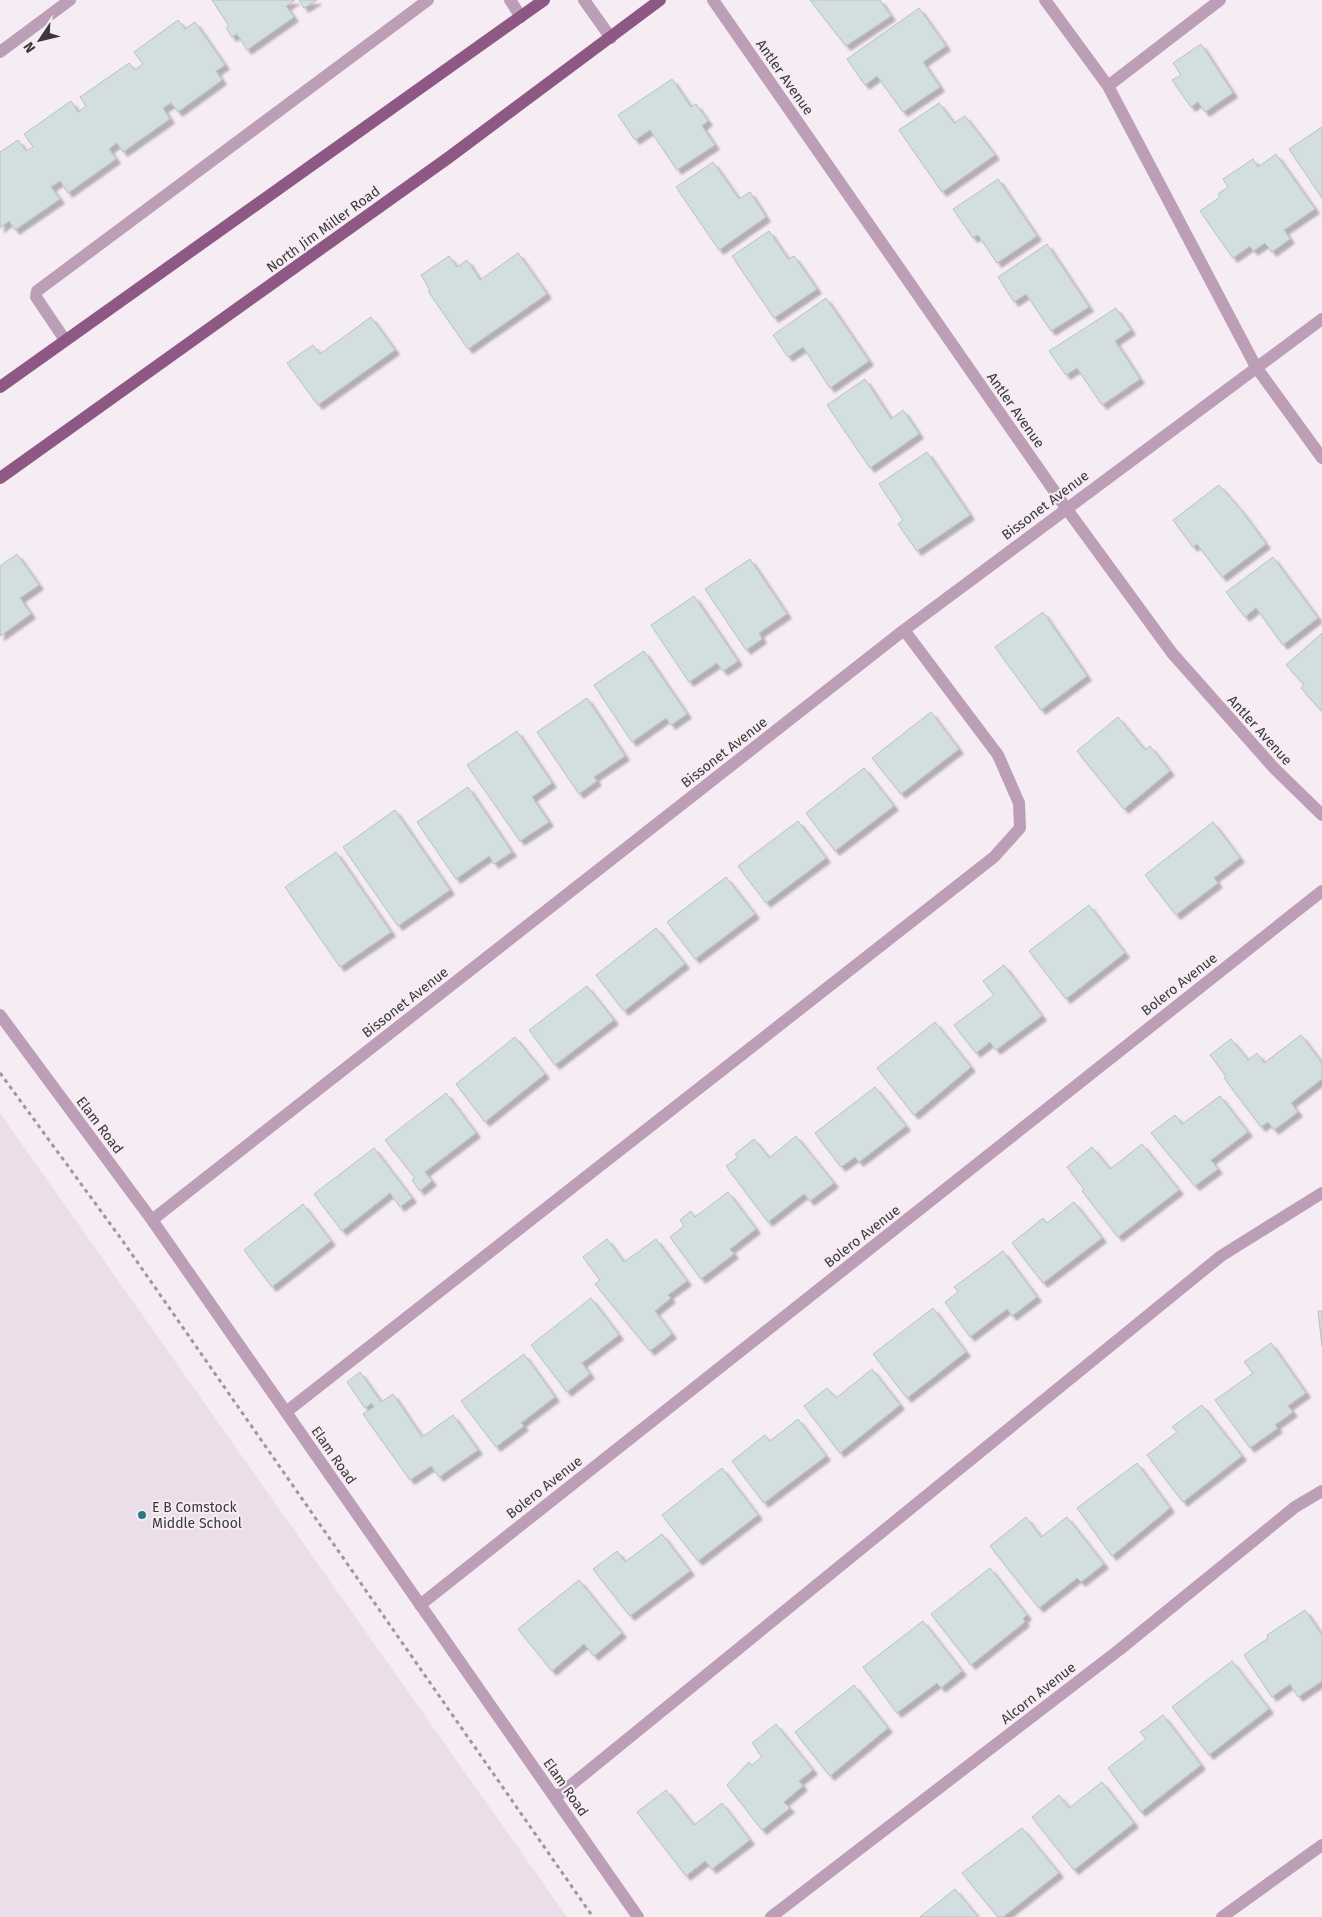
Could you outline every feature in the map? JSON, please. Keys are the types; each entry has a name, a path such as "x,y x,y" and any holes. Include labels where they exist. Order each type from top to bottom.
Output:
{"main road":[{"path":"0,387 544,0"},
{"name":"North Jim Miller Road","path":"0,478 448,158 660,0"}],"street":[{"path":"0,52 70,0"},
{"path":"65,340 36,297 37,291 428,0"},
{"path":"510,0 521,17"},
{"path":"584,0 611,38"},
{"name":"Antler Avenue","path":"713,0 1066,508 1172,653 1274,768 1322,815"},
{"path":"1045,0 1108,86 1256,367 1322,458"},
{"path":"1108,86 1220,0"},
{"name":"Bissonet Avenue","path":"152,1220 904,630 1322,319"},
{"path":"286,1412 994,857 1020,828 1019,803 998,755 904,630"},
{"name":"Bolero Avenue","path":"420,1605 1322,891"},
{"name":"Elam Road","path":"0,1015 152,1220 638,1917"},
{"path":"555,1798 1221,1256 1322,1193"},
{"name":"Alcorn Avenue","path":"771,1917 1119,1650 1295,1507 1322,1491"},
{"path":"1222,1917 1322,1845"}],"path":[{"path":"0,1073 117,1233 593,1917"}],"shaded area":[{"name":"E B Comstock Middle School","path":"0,1113 567,1917 0,1917"}],"building":[{"path":"212,0 295,0 286,6 294,17 247,50 237,34 232,37 226,28 229,26"},
{"path":"299,0 317,0 304,8"},
{"path":"810,0 880,0 891,16 846,46"},
{"path":"919,8 946,46 923,62 940,87 903,112 877,76 865,85 847,59"},
{"path":"178,20 185,29 195,22 225,65 216,71 222,80 178,112 171,103 163,108 170,119 123,152 117,143 109,149 116,159 68,193 60,181 51,187 60,199 15,230 9,221 0,228 0,152 18,140 26,151 33,147 24,134 71,101 78,112 86,106 80,97 129,63 135,70 143,64 134,52"},
{"path":"1201,44 1233,93 1205,112 1198,102 1191,107 1172,80 1181,75 1173,63"},
{"path":"672,79 691,107 696,104 708,121 702,126 715,145 677,170 650,130 635,140 618,115"},
{"path":"939,103 954,123 965,116 995,155 942,192 899,130"},
{"path":"1322,127 1322,198 1289,149"},
{"path":"1276,154 1315,209 1284,230 1290,239 1272,252 1265,243 1253,251 1250,246 1233,258 1200,211 1220,197 1218,194 1228,187 1223,179 1253,159 1258,167"},
{"path":"713,162 739,199 750,192 766,217 719,250 676,187"},
{"path":"998,179 1037,236 997,263 978,235 973,238 953,209"},
{"path":"769,231 788,259 794,256 817,289 774,318 732,256"},
{"path":"1047,244 1089,307 1051,331 1026,294 1014,302 998,277"},
{"path":"518,253 547,294 468,349 428,291 430,290 421,275 449,256 457,267 467,260 480,280"},
{"path":"826,298 869,361 830,388 803,347 788,357 773,335"},
{"path":"1116,308 1131,330 1115,341 1140,379 1102,405 1077,368 1066,375 1049,351"},
{"path":"371,317 395,350 318,405 287,363 313,345 320,354"},
{"path":"865,379 891,419 903,410 919,434 870,468 827,405"},
{"path":"927,452 970,515 917,551 898,524 903,520 879,484"},
{"path":"1219,485 1241,510 1266,544 1222,577 1197,544 1193,547 1173,520"},
{"path":"17,554 39,585 20,598 31,614 0,636 0,566"},
{"path":"1273,557 1318,618 1283,645 1256,608 1245,617 1226,592"},
{"path":"750,559 787,614 759,633 762,639 746,650 705,589"},
{"path":"694,596 738,661 723,671 717,663 689,682 651,625"},
{"path":"1043,612 1087,676 1041,710 995,647"},
{"path":"1322,633 1322,711 1301,688 1304,684 1286,665"},
{"path":"644,651 687,714 671,725 666,718 632,742 594,685"},
{"path":"587,698 625,756 594,777 597,781 579,794 537,732"},
{"path":"931,712 959,749 901,794 872,758"},
{"path":"1118,717 1145,750 1150,746 1170,771 1124,809 1077,751"},
{"path":"517,731 552,783 532,797 549,822 520,841 467,765"},
{"path":"864,768 894,806 835,851 806,813"},
{"path":"468,787 512,852 494,864 489,856 456,879 417,822"},
{"path":"395,810 450,890 398,926 343,847"},
{"path":"798,821 826,858 766,903 738,866"},
{"path":"1213,822 1240,858 1214,878 1218,883 1176,915 1145,875"},
{"path":"336,852 391,932 340,967 285,887"},
{"path":"726,877 755,914 695,959 667,922"},
{"path":"1089,905 1125,953 1066,999 1029,951"},
{"path":"656,928 685,964 624,1011 596,975"},
{"path":"1004,965 1042,1016 996,1050 990,1042 976,1053 954,1025 994,995 983,981"},
{"path":"587,986 614,1020 555,1065 529,1030"},
{"path":"935,1022 971,1067 914,1115 877,1068"},
{"path":"1301,1035 1322,1063 1322,1079 1291,1103 1298,1112 1274,1130 1268,1122 1261,1127 1224,1078 1226,1076 1210,1055 1231,1039 1248,1060 1257,1053 1264,1063"},
{"path":"515,1037 545,1074 485,1122 456,1084"},
{"path":"875,1087 906,1126 859,1162 855,1157 841,1167 815,1133"},
{"path":"446,1093 476,1133 425,1172 432,1181 420,1191 412,1180 415,1178 385,1140"},
{"path":"1220,1096 1248,1132 1211,1160 1218,1169 1195,1186 1151,1133 1175,1115 1182,1124"},
{"path":"796,1136 834,1183 810,1201 804,1194 768,1222 726,1166 738,1157 735,1154 754,1139 769,1158"},
{"path":"1142,1144 1179,1190 1118,1237 1082,1191 1084,1189 1067,1167 1092,1147 1110,1169"},
{"path":"374,1148 412,1198 400,1207 390,1193 342,1231 314,1194"},
{"path":"728,1192 756,1229 730,1249 734,1254 701,1279 670,1237 684,1226 680,1220 691,1211 695,1217"},
{"path":"1074,1202 1102,1238 1043,1283 1012,1243 1043,1218 1047,1223"},
{"path":"303,1204 331,1241 272,1287 244,1250"},
{"path":"607,1239 624,1262 656,1239 687,1281 668,1295 671,1298 655,1311 672,1334 650,1351 595,1284 600,1280 583,1257"},
{"path":"1003,1251 1037,1297 1012,1316 1007,1309 970,1337 945,1302 958,1292 954,1287"},
{"path":"591,1298 619,1335 582,1363 590,1374 567,1392 531,1345"},
{"path":"933,1308 966,1352 907,1398 873,1354"},
{"path":"1318,1311 1322,1311 1322,1346"},
{"path":"1271,1343 1306,1393 1288,1406 1293,1412 1275,1425 1278,1428 1250,1448 1215,1400 1253,1373 1244,1362"},
{"path":"524,1354 555,1397 521,1423 524,1426 496,1447 461,1401"},
{"path":"872,1369 900,1405 840,1453 804,1406 827,1388 836,1398"},
{"path":"360,1372 381,1402 393,1394 422,1437 453,1415 478,1450 439,1477 431,1466 410,1480 363,1414 374,1407 372,1403 365,1408 347,1382"},
{"path":"1202,1405 1242,1456 1183,1502 1147,1455 1177,1432 1172,1427"},
{"path":"798,1419 826,1456 764,1503 732,1461 765,1435 770,1441"},
{"path":"1137,1463 1170,1508 1112,1556 1077,1508"},
{"path":"722,1468 758,1515 698,1561 662,1515"},
{"path":"1026,1517 1041,1537 1067,1517 1104,1564 1081,1582 1077,1578 1039,1608 990,1546"},
{"path":"662,1534 690,1571 630,1616 593,1569 617,1551 625,1562"},
{"path":"990,1568 1027,1615 1023,1619 1025,1622 971,1665 931,1614"},
{"path":"579,1580 622,1633 594,1656 584,1644 552,1671 518,1629"},
{"path":"1305,1610 1322,1635 1322,1681 1298,1697 1290,1684 1272,1697 1244,1655 1268,1638 1267,1635"},
{"path":"923,1621 962,1671 941,1688 937,1683 897,1713 863,1667"},
{"path":"1232,1661 1269,1709 1209,1755 1172,1707"},
{"path":"854,1685 888,1728 830,1776 795,1732"},
{"path":"1163,1715 1201,1765 1141,1812 1108,1768 1146,1739 1140,1732"},
{"path":"776,1724 813,1770 799,1781 803,1786 784,1802 790,1808 762,1830 727,1785 749,1762 752,1765 762,1757 752,1743"},
{"path":"1102,1782 1134,1823 1074,1870 1032,1817 1059,1795 1069,1808"},
{"path":"666,1790 694,1825 722,1803 750,1840 712,1869 705,1861 686,1876 637,1812"},
{"path":"1022,1828 1059,1873 1003,1917 998,1917 962,1873"},
{"path":"955,1889 978,1917 920,1917"}],"place":[{"name":"E B Comstock Middle School","path":"142,1515"}]}
